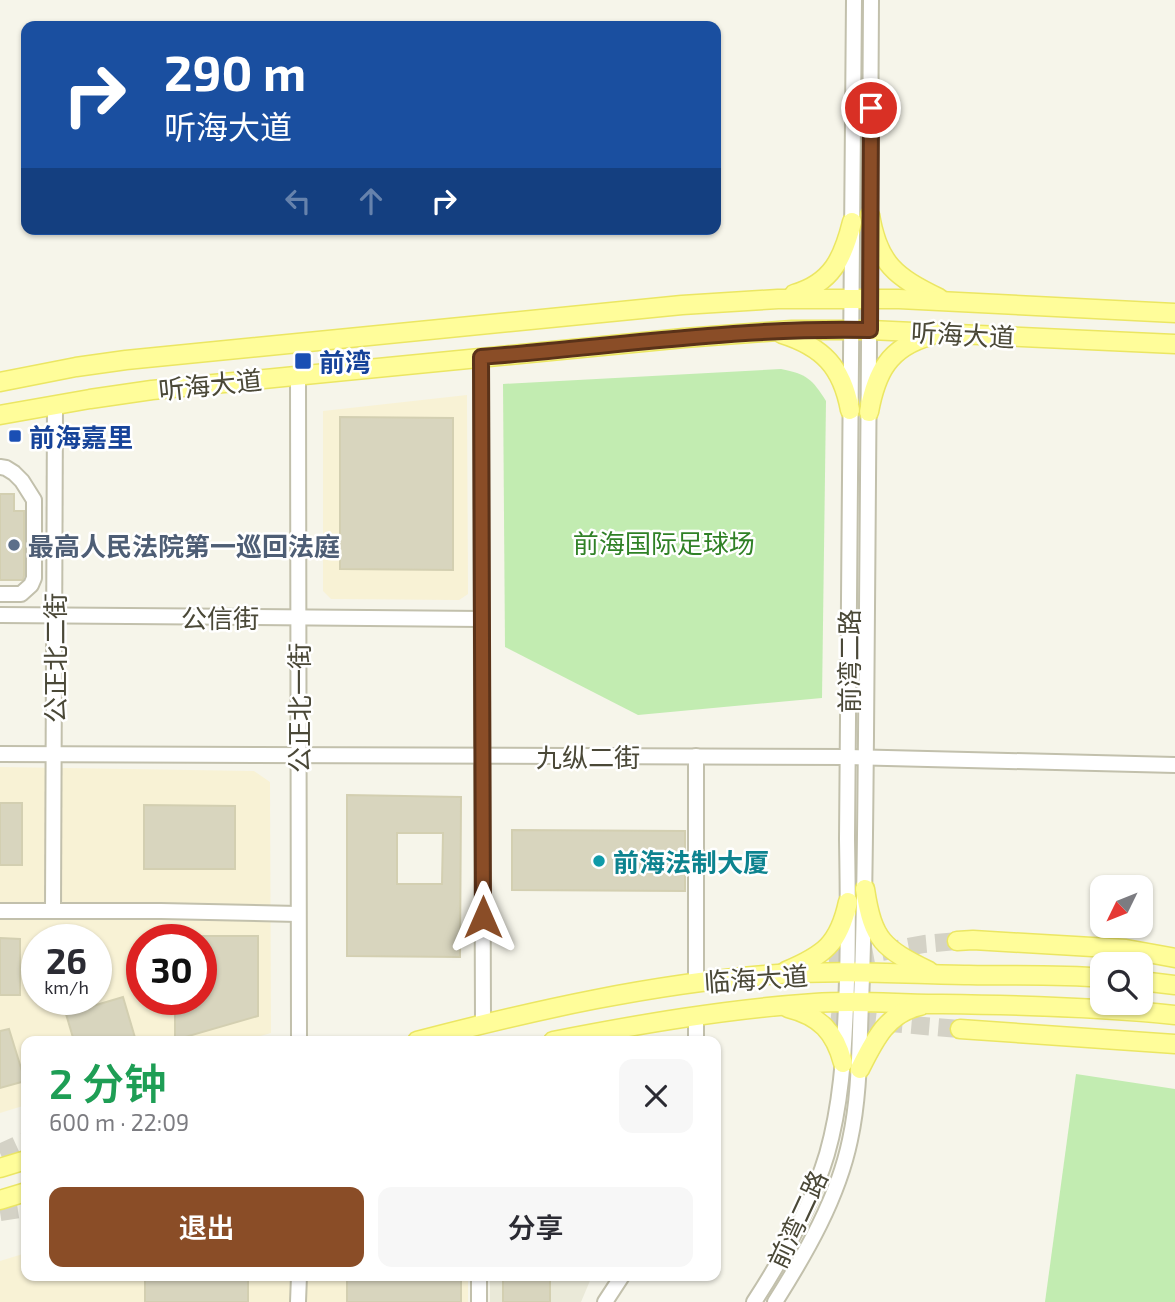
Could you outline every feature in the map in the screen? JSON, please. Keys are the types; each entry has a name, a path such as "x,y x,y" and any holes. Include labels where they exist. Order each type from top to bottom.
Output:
{"main road":[{"path":"870,215 873,235 894,272 945,301"},
{"path":"778,299 811,288 831,272 844,251 852,222"},
{"name":"听海大道","path":"0,382 126,360 682,305 778,299 861,298 1175,313"},
{"name":"听海大道","path":"0,415 152,390 776,331 851,329 1175,344"},
{"path":"776,331 800,340 826,356 841,379 848,395 850,410"},
{"path":"869,412 877,379 891,357 911,343 941,333"},
{"path":"865,889 872,924 886,945 903,958 935,974"},
{"path":"778,974 813,958 829,946 844,919 848,902"},
{"path":"957,941 1126,950 1175,958"},
{"name":"临海大道","path":"435,1036 571,1003 696,982 778,974 1090,978"},
{"path":"1153,982 1175,985"},
{"name":"临海大道","path":"580,1036 741,1009 854,1002 1056,1006 1175,1015"},
{"path":"781,1006 805,1013 817,1020 826,1028 851,1066 886,1023 912,1007 928,1004"},
{"path":"960,1029 1175,1044"},
{"path":"0,1168 21,1162"},
{"path":"0,1200 21,1194"}],"street":[{"name":"前湾二路","path":"775,1302 813,1234 839,1179 854,1120 851,1066 855,973 865,889 870,330 861,298 852,222 853,0"},
{"name":"前湾二路","path":"855,973 848,902 846,839 851,329 861,298 870,215 871,0"},
{"path":"481,357 484,1023"},
{"name":"公正北一街","path":"299,375 299,1036"},
{"name":"公正北二街","path":"53,911 55,405"},
{"path":"0,467 14,473 34,500 34,579 21,594 0,594"},
{"path":"34,500 54,500"},
{"name":"公信街","path":"0,615 482,619"},
{"name":"九纵二街","path":"0,754 866,757 1175,765"},
{"path":"696,756 696,982"},
{"path":"0,911 298,914"},
{"path":"696,1015 696,1036"},
{"name":"前湾二路","path":"754,1302 808,1206 851,1066"},
{"path":"298,1302 299,1281"},
{"path":"479,1281 479,1302"},
{"path":"605,1302 619,1281"}],"shaded area":[{"path":"467,395 468,594 459,600 331,599 323,591 323,411"},
{"path":"0,767 254,771 270,782 271,1033 260,1036 21,1036 21,1107 0,1113"},
{"path":"21,1255 21,1281 468,1281 468,1302 0,1302 0,1261"},
{"path":"490,1281 590,1281 581,1302 490,1302"}],"green space":[{"name":"前海国际足球场","path":"781,369 808,379 826,401 822,698 638,715 505,647 503,384"},
{"path":"1076,1074 1175,1089 1175,1302 1045,1302"}],"building":[{"path":"340,417 453,418 453,570 340,569"},
{"name":"最高人民法院第一巡回法庭","path":"0,494 14,494 14,511 24,511 23,580 0,580"},
{"path":"347,795 461,797 460,957 347,956","holes":["397,833 443,833 442,884 397,884"]},
{"path":"0,803 22,803 22,865 0,865"},
{"path":"144,805 235,806 235,869 144,869"},
{"name":"前海法制大厦","path":"512,830 685,831 685,891 512,890"},
{"path":"217,936 258,936 258,1016 189,1036 175,1036 175,1015 217,1015"},
{"path":"0,938 20,939 20,995 0,995"},
{"path":"123,997 126,1015 128,1015 135,1036 73,1036 66,1015 112,1015 112,1000"},
{"path":"9,1029 21,1068 21,1082 0,1088 0,1031"},
{"path":"145,1281 248,1281 248,1302 145,1302"},
{"path":"347,1281 461,1281 461,1302 347,1302"},
{"path":"503,1281 550,1281 550,1302 503,1302"}],"tunnel":[{"path":"802,964 957,941"},
{"path":"804,1014 960,1029"},
{"path":"0,1153 21,1143"},
{"path":"0,1212 21,1209"}],"place":[{"name":"前湾","path":"303,361"},
{"name":"前海嘉里","path":"15,436"},
{"name":"最高人民法院第一巡回法庭","path":"14,545"},
{"name":"前海法制大厦","path":"599,861"}],"route":[{"path":"483,917 481,357 792,330 870,330 871,108"}]}
